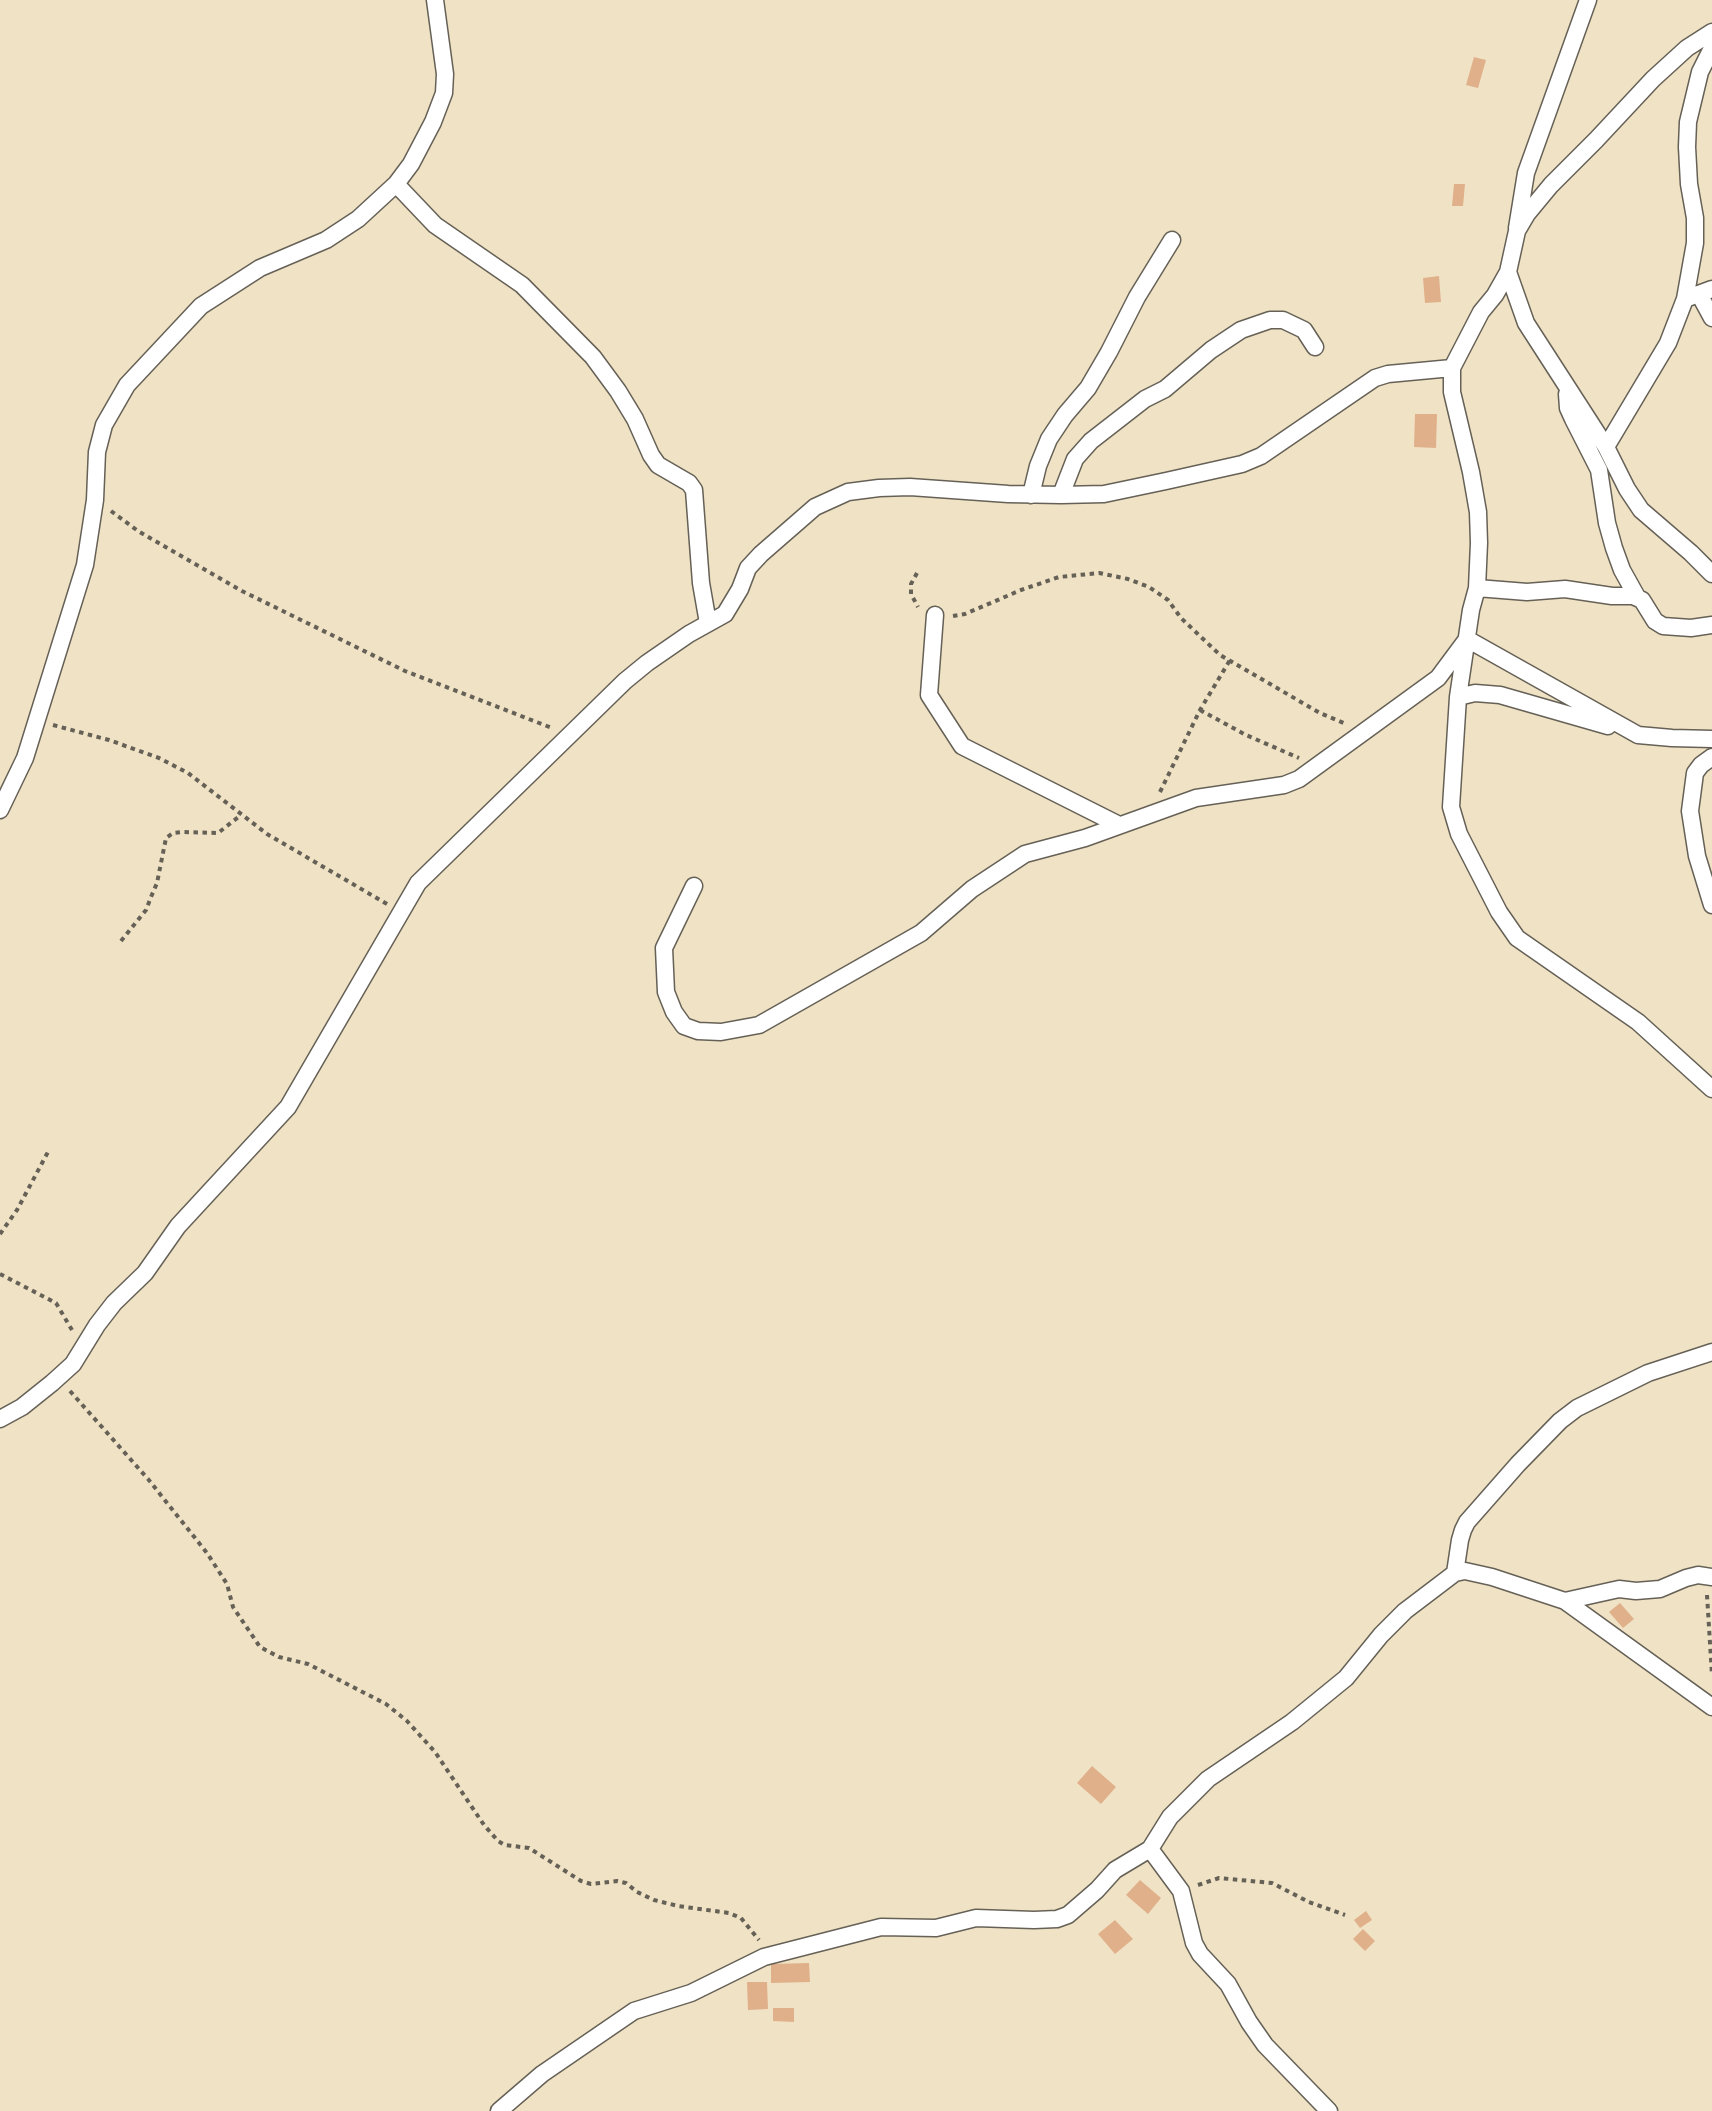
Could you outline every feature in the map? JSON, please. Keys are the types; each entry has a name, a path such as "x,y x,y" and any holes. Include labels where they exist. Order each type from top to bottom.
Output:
{"street":[{"path":"0,810 25,758 85,566 95,501 98,452 104,425 128,385 201,306 260,268 326,240 358,219 396,184 411,164 434,122 444,93 444,74 435,0"},
{"path":"1588,0 1526,173 1508,272 1495,295 1481,312 1452,368 1452,392 1478,512 1479,543 1477,588 1458,697 1451,807 1459,834 1499,912 1516,938 1638,1022 1712,1089"},
{"path":"1517,231 1527,214 1551,185 1653,79 1687,48 1712,32"},
{"path":"1712,48 1700,72 1688,122 1687,156 1695,218 1698,294 1712,318"},
{"path":"396,184 435,225 522,285 593,357 635,419 658,465 688,483 694,490 701,583 708,623"},
{"path":"1031,495 1038,466 1049,439 1088,387 1137,297 1173,240"},
{"path":"1508,272 1526,323 1606,447 1641,510 1712,574"},
{"path":"1606,447 1698,294"},
{"path":"1061,495 1075,459 1091,441 1240,330 1270,320 1283,320 1304,330 1315,346"},
{"path":"0,1419 22,1407 58,1378 80,1354 97,1325 114,1303 145,1273 178,1226 288,1107 418,882 625,681 647,663 725,614 740,589 748,568 815,507 848,492 879,488 910,487 1031,495 1104,494 1242,464 1261,456 1376,378 1388,374 1452,368"},
{"path":"1566,387 1568,408 1599,470 1607,523 1614,548 1622,570 1637,597 1645,604 1655,621 1663,626 1691,628 1712,625"},
{"path":"1477,588 1504,592 1565,589 1637,597"},
{"path":"934,615 929,695 962,746 1119,825"},
{"path":"694,886 664,948 666,992 674,1012 684,1026 698,1032 721,1032 759,1025 921,933 972,889 1025,854 1085,838 1196,798 1284,785 1299,779 1438,678 1467,639"},
{"path":"1467,639 1638,735"},
{"path":"1458,697 1475,693 1500,695 1638,735 1712,739"},
{"path":"1712,757 1695,773 1690,811 1697,856 1712,905"},
{"path":"1455,1573 1460,1540 1467,1522 1560,1421 1577,1408 1648,1373 1712,1352"},
{"path":"499,2111 542,2074 634,2011 691,1993 764,1957 881,1927 936,1928 976,1918 1034,1920 1057,1919 1068,1915 1115,1870 1150,1850 1170,1816 1208,1779 1292,1722 1346,1678 1381,1635 1405,1611 1455,1573 1465,1571 1492,1577 1565,1601 1712,1707"},
{"path":"1565,1601 1619,1589 1636,1591 1660,1589 1686,1578 1709,1576"},
{"path":"1150,1850 1181,1891 1194,1943 1200,1954 1228,1984 1265,2045 1329,2111"}],"path":[{"path":"95,501 138,531 242,591 405,670 570,735"},
{"path":"917,573 911,584 911,594 915,604 923,612 945,618 965,614 1021,590 1059,577 1099,573 1128,579 1149,587 1168,600 1181,618 1201,638 1230,660 1320,713 1363,732"},
{"path":"1149,815 1200,710 1230,660"},
{"path":"1200,710 1246,735 1317,766"},
{"path":"38,720 109,740 159,758 188,773 276,840 401,912"},
{"path":"121,941 146,910 157,883 166,838 173,833 182,832 218,833 241,815"},
{"path":"0,1233 17,1210 49,1150"},
{"path":"0,1274 56,1303 71,1326 80,1354"},
{"path":"58,1378 148,1479 207,1553 227,1584 234,1606 260,1647 279,1657 308,1665 386,1704 407,1721 435,1752 484,1825 498,1841 505,1845 529,1848 581,1881 591,1884 617,1881 626,1883 637,1892 654,1900 678,1906 729,1913 741,1918 759,1939 788,1951"},
{"path":"1709,1576 1712,1675"},
{"path":"1181,1891 1219,1878 1272,1884 1309,1902 1345,1915"}],"building":[{"path":"1474,57 1486,60 1478,88 1466,85"},
{"path":"1454,184 1465,184 1463,206 1452,206"},
{"path":"1439,276 1441,302 1425,303 1423,278"},
{"path":"1415,414 1437,414 1436,448 1414,447"},
{"path":"1620,1603 1634,1619 1623,1628 1609,1612"},
{"path":"1092,1766 1116,1787 1101,1804 1077,1783"},
{"path":"1140,1880 1161,1898 1148,1914 1126,1895"},
{"path":"1366,1911 1372,1920 1360,1928 1354,1920"},
{"path":"1115,1920 1133,1939 1115,1954 1098,1934"},
{"path":"1363,1929 1375,1941 1365,1951 1353,1939"},
{"path":"809,1963 810,1982 771,1983 771,1964"},
{"path":"747,1982 767,1982 768,2009 748,2010"},
{"path":"773,2008 794,2008 794,2022 773,2021"}]}
